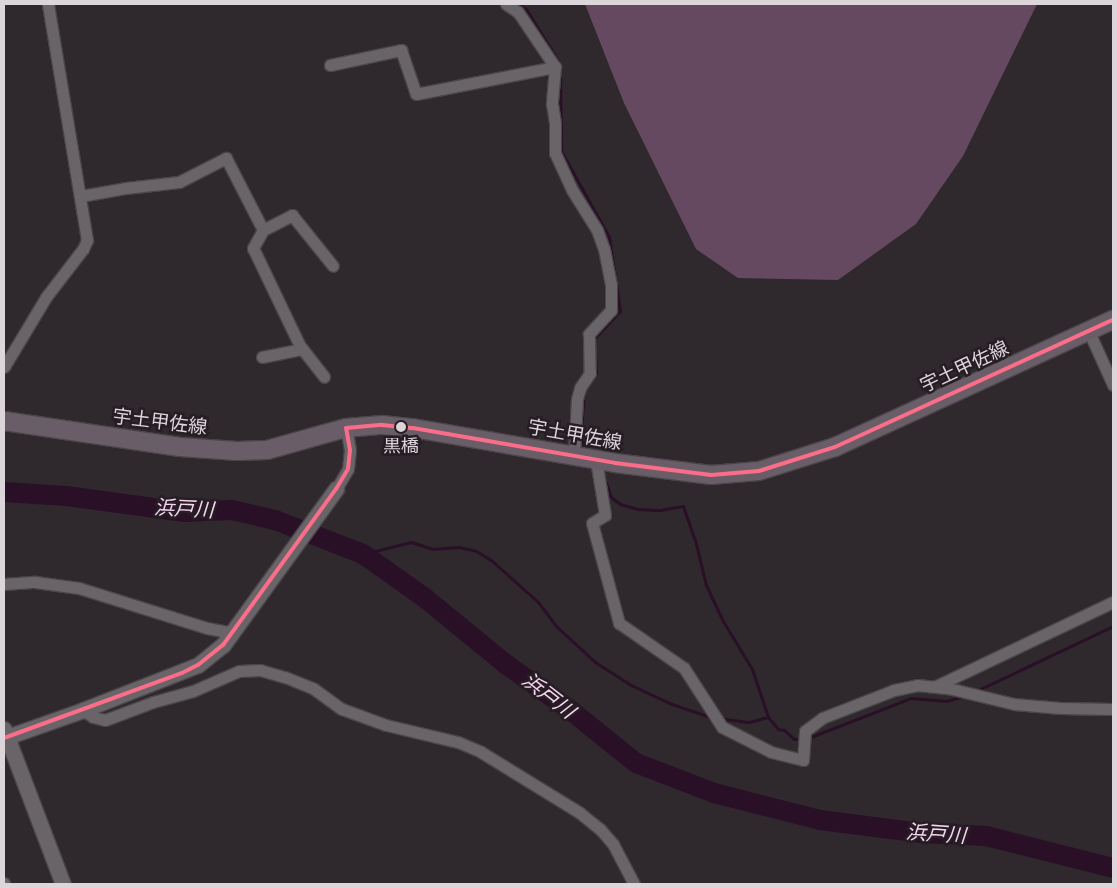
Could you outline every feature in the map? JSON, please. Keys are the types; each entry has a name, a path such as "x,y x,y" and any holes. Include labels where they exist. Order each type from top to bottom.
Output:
{"main road":[{"name":"宇土甲佐線","path":"4,421 180,447 237,451 267,450 346,428 382,425 413,428 596,460 711,475 759,471 835,447 1113,320"}],"street":[{"path":"4,367 46,297 83,249 87,240 48,4"},
{"path":"506,4 518,12 555,67 552,104 555,124 555,153 572,190 597,230 604,249 611,285 611,310 589,334 590,373 580,388 577,399 574,456"},
{"path":"330,65 401,50 416,94 555,67"},
{"path":"81,196 126,188 179,182 226,158 263,230"},
{"path":"324,377 302,348 253,248 263,230 292,215 333,266"},
{"path":"1088,332 1113,385"},
{"path":"262,358 302,348"},
{"path":"63,884 5,734 83,710 182,673 198,664 216,650 235,629 336,489 348,469 350,450 346,428"},
{"path":"596,460 605,515 592,523 619,623 684,668 722,727 772,752 804,760 805,732 822,718 894,690 917,685 948,688 1014,704 1060,708 1113,709"},
{"path":"4,584 35,582 79,588 207,628 235,629"},
{"path":"934,687 1113,602"},
{"path":"83,710 93,717 105,720 153,702 193,691 239,671 260,670 285,677 314,689 342,709 386,725 458,742 481,752 580,813 600,828 613,844 634,884"}],"shaded area":[{"path":"585,4 1037,4 963,156 916,224 838,280 738,278 696,249 624,103"}],"waterway":[{"path":"518,4 526,9 560,64 561,151 609,237 620,311 593,340"},
{"path":"593,378 596,373 595,356"},
{"path":"581,428 584,392 589,384"},
{"path":"580,434 586,452"},
{"path":"604,477 611,497 620,504 638,509 660,510 683,506 695,540 706,585 723,621 752,669 768,717 778,729 784,730 794,739 802,739"},
{"name":"浜戸川","path":"4,492 66,496 185,512 232,510 275,520 363,554 425,598 507,665 574,713 636,763 714,793 820,820 922,833 986,836 1113,868"},
{"path":"363,554 411,542 432,549 459,547 476,551 491,560 538,602 556,626 595,662 631,685 669,703 713,718"},
{"path":"976,691 1113,626"},
{"path":"808,738 911,698 946,701 963,696"},
{"path":"719,718 749,722 768,717"}],"transit line":[{"path":"4,738 182,673 198,665 223,645 336,489 348,469 350,450 346,428 382,425 413,428 615,463 711,475 759,471 835,447 1113,320"}],"place":[{"name":"黒橋","path":"401,427"}]}
